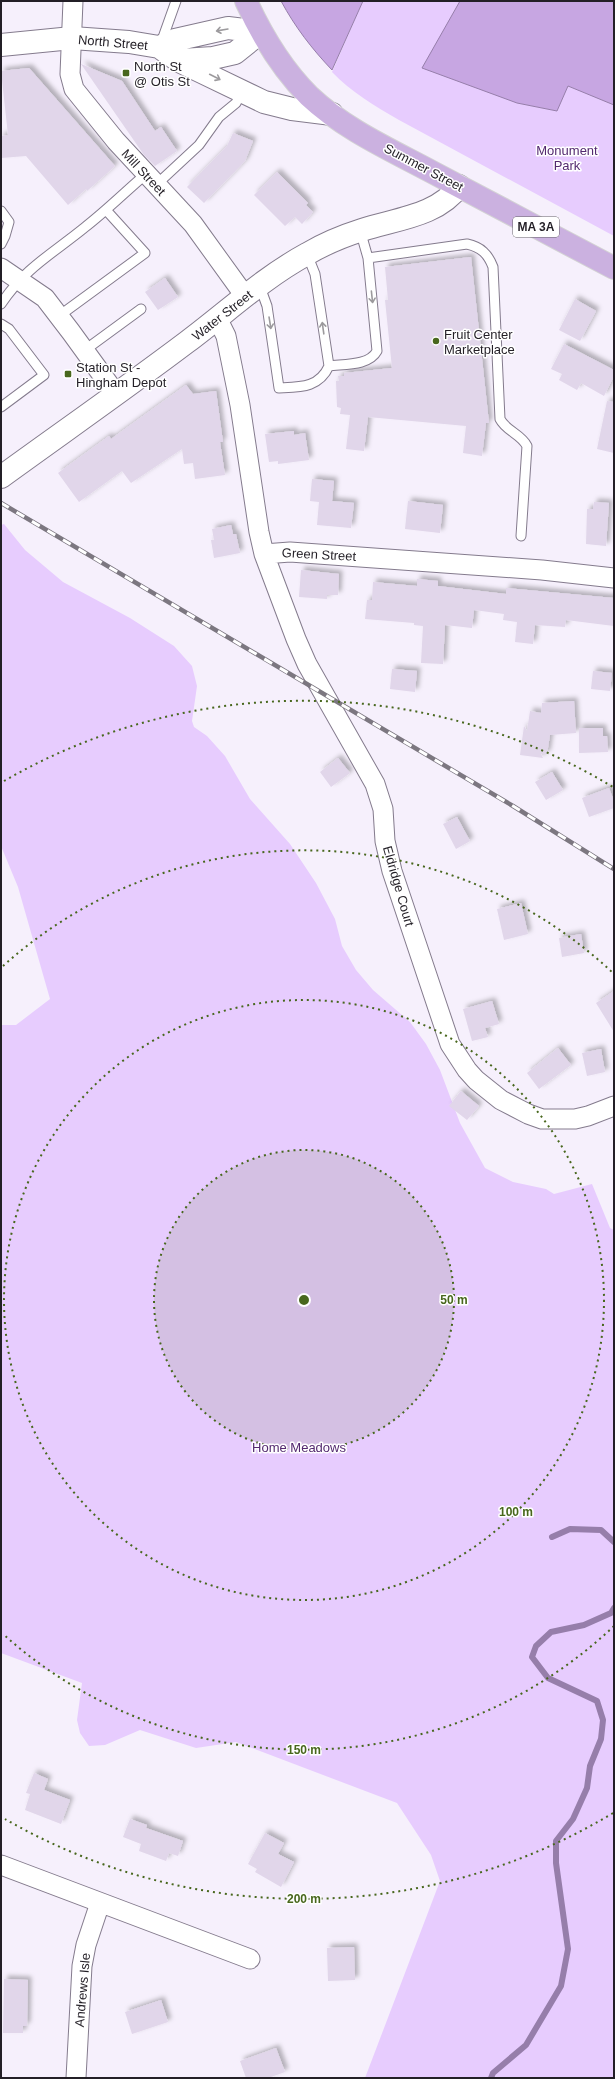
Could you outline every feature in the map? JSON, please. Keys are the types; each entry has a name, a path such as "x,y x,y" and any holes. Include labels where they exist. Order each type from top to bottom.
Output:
{"main road":[{"name":"MA 3A","path":"246,1 261,32"},
{"path":"160,47 175,40 228,28 261,32"},
{"path":"179,61 213,58 235,53 261,32"},
{"name":"Summer Street","path":"261,32 281,64 297,84 332,114 378,143 614,268"},
{"name":"North Street","path":"1,45 72,38 129,42 160,47 179,61 264,102 292,109 332,114"},
{"name":"Water Street","path":"1,477 116,394 251,292 307,254 360,230 429,210 447,200 459,186"}],"street":[{"name":"Mill Street","path":"73,1 70,74 74,89 96,118 251,292"},
{"path":"1,268 45,298 85,350 116,394"},
{"name":"Green Street","path":"217,318 226,336 240,405 259,532 264,554 290,552 542,570 614,578"},
{"name":"Eldridge Court","path":"264,554 307,664 375,784 383,809 386,845 392,871 444,1031 458,1057 471,1075 488,1091 513,1107 542,1119 574,1119 588,1116 614,1106"},
{"path":"1,1865 100,1904 152,1921 250,1959"},
{"name":"Andrews Isle","path":"76,2078 82,1966 90,1933 100,1904"}],"lane":[{"path":"160,47 176,1"},
{"path":"1,304 19,279 31,268 106,210 199,145 219,117 236,103 242,91"},
{"path":"59,316 145,253 106,210"},
{"path":"1,211 9,222 1,244"},
{"path":"329,366 370,360 377,351 368,258 360,230"},
{"path":"368,258 467,244 476,246 489,259 493,268 500,419 505,427 522,438 527,446 521,536"},
{"path":"251,292 267,306 279,388 314,384 325,374 329,366 315,274 307,254"},
{"path":"85,350 141,309"},
{"path":"1,324 9,329 44,375 1,407"}],"green space":[{"name":"Monument Park","path":"363,1 460,1 423,68 517,103 557,111 568,86 614,105 614,236 399,120 364,98 339,79 332,72"},
{"name":"Home Meadows","path":"4,524 25,550 63,582 130,618 174,646 192,666 197,686 192,721 194,727 207,736 225,756 250,799 290,844 316,883 335,919 342,946 356,970 373,990 410,1022 426,1044 440,1070 460,1123 485,1168 513,1182 546,1189 554,1194 592,1184 610,1228 614,1230 614,2078 365,2078 440,1881 431,1855 397,1803 236,1742 196,1748 140,1730 105,1745 89,1746 80,1733 77,1720 82,1683 1,1653 1,1025 16,1025 50,999 18,887 1,846 1,525"}],"shaded area":[{"path":"281,1 363,1 332,70 304,37"},
{"path":"460,1 614,1 614,105 568,86 557,111 517,103 422,68"}],"building":[{"path":"81,64 122,81 155,131 161,127 177,151 155,166 144,155"},
{"path":"29,68 115,166 87,191 86,189 68,205 26,156 1,158 1,136 8,135 1,71"},
{"path":"233,133 253,141 245,161 204,203 187,187 227,146"},
{"path":"277,172 308,203 306,205 313,212 302,224 295,217 285,226 254,195"},
{"name":"Fruit Center Marketplace","path":"471,257 489,423 486,423 482,456 463,453 466,426 368,417 364,451 346,449 350,415 340,414 341,408 337,407 336,381 339,381 338,376 344,376 344,373 392,368 385,300 388,300 385,267"},
{"path":"165,278 178,297 158,310 145,292"},
{"path":"575,299 596,311 580,341 559,330"},
{"path":"564,344 614,370 614,376 604,396 581,383 577,390 559,380 562,374 551,369"},
{"path":"186,385 193,394 216,391 223,442 220,442 225,475 195,479 193,463 184,464 182,449 131,483 122,471 79,502 58,473 109,436 111,439"},
{"path":"607,401 614,402 614,453 597,449"},
{"path":"294,431 294,435 305,433 309,460 278,464 278,461 269,462 265,434"},
{"path":"312,479 334,481 332,501 354,503 351,528 317,525 319,502 310,501"},
{"path":"408,501 443,505 440,533 405,529"},
{"path":"594,502 609,503 606,546 586,544 587,509 593,509"},
{"path":"231,525 233,534 236,534 240,553 214,558 211,540 214,540 212,529"},
{"path":"301,570 339,574 338,595 327,595 327,599 299,597"},
{"path":"417,579 438,581 438,586 506,594 506,588 614,598 614,626 566,620 565,627 535,625 533,644 515,642 517,622 503,620 504,614 474,610 472,628 445,625 443,664 421,663 423,626 414,625 414,623 365,619 367,600 372,600 373,582 417,586"},
{"path":"392,669 417,671 415,692 390,689"},
{"path":"593,671 612,673 610,691 591,689"},
{"path":"574,701 576,733 550,735 547,754 541,754 543,758 520,755 524,726 527,731 530,711 541,713 542,703"},
{"path":"579,728 603,728 603,736 607,736 608,752 579,753"},
{"path":"338,758 350,773 331,787 320,772"},
{"path":"552,772 563,790 546,800 535,782"},
{"path":"609,788 614,801 614,808 589,817 582,798"},
{"path":"457,817 470,841 456,849 443,824"},
{"path":"521,903 528,934 504,940 497,909"},
{"path":"581,934 584,953 562,957 559,938"},
{"path":"614,991 614,1032 596,1003"},
{"path":"492,1001 499,1024 485,1028 488,1037 472,1041 463,1009"},
{"path":"558,1048 571,1065 539,1089 527,1073"},
{"path":"601,1049 605,1072 587,1076 582,1053"},
{"path":"461,1091 479,1106 467,1120 449,1106"},
{"path":"34,1773 48,1779 44,1790 70,1800 61,1824 25,1810 30,1794 26,1793"},
{"path":"130,1819 147,1825 146,1828 183,1841 178,1856 169,1853 166,1861 139,1851 141,1844 123,1837"},
{"path":"265,1833 284,1843 278,1854 294,1862 281,1887 255,1872 257,1869 248,1864"},
{"path":"354,1947 355,1980 328,1981 327,1948"},
{"path":"4,1979 28,1980 27,2026 23,2026 23,2033 3,2033"},
{"path":"161,2000 168,2022 132,2034 125,2012"},
{"path":"276,2048 285,2072 268,2078 246,2078 240,2061"}],"waterway":[{"path":"552,1537 570,1529 601,1530 614,1542"},
{"path":"491,2078 493,2073 526,2045 561,1986 568,1949 556,1863 556,1841 573,1819 587,1788 590,1766 601,1739 603,1720 597,1701 548,1678 532,1657 536,1646 551,1632 584,1625 611,1613 614,1608"}],"railway":[{"path":"1,503 513,806 614,869"}],"place":[{"name":"North St @ Otis St","path":"126,73"},
{"name":"Fruit Center Marketplace","path":"436,341"},
{"name":"Station St - Hingham Depot","path":"68,374"}]}
